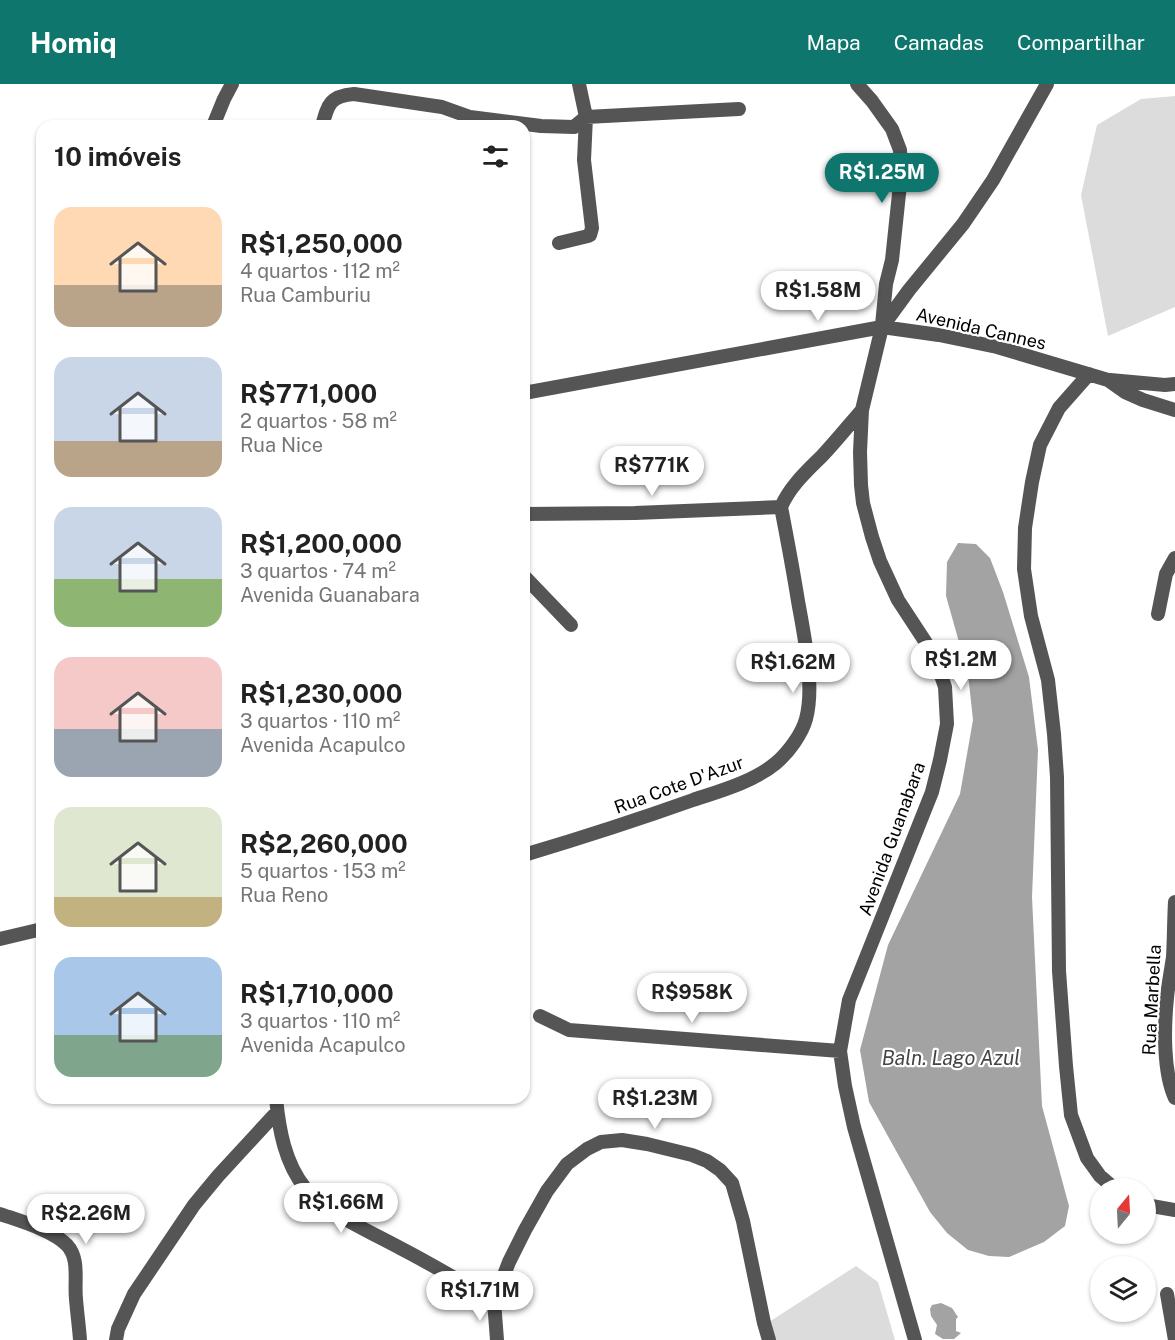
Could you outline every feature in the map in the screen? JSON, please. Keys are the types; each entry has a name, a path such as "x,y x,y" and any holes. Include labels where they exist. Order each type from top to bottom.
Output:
{"street":[{"path":"215,120 232,84"},
{"path":"559,243 588,236 591,233 591,212 584,160 586,117 579,84"},
{"path":"857,84 892,129 900,150 901,175 882,327"},
{"name":"Avenida Guanabara","path":"915,1340 854,1127 840,1051 849,1000 932,792 947,724 945,687 934,655 898,600 880,561 863,503 860,452 862,410 882,327 963,224 993,180 1047,84"},
{"path":"324,120 332,100 342,94 354,94 442,107 468,120"},
{"path":"530,125 574,127 586,117 739,109"},
{"name":"Avenida Cannes","path":"530,392 882,327 939,335 997,347 1108,380 1125,392 1175,410"},
{"path":"1089,374 1059,408 1040,445 1025,528 1024,569 1031,616 1048,680 1054,734 1057,789 1059,971 1071,1115 1087,1158 1102,1178"},
{"path":"1108,380 1175,384"},
{"path":"530,514 635,513 782,507 785,498 804,473 862,410"},
{"name":"Rua Cote D'Azur","path":"530,853 602,832 757,776 777,763 796,739 806,717 809,692 808,662 782,507"},
{"path":"1158,614 1166,574 1175,558"},
{"path":"530,582 571,625"},
{"name":"Rua Marbella","path":"1175,902 1173,958 1167,998 1166,1031 1167,1074 1175,1098"},
{"path":"0,939 36,930"},
{"path":"540,1016 569,1030 840,1051"},
{"path":"276,1105 284,1148 294,1171 306,1189 328,1209 494,1301"},
{"path":"116,1340 118,1329 134,1294 194,1205 276,1105"},
{"path":"497,1340 494,1301 525,1230 547,1191 567,1164 587,1149 601,1142 622,1140 670,1150 707,1161 720,1170 732,1183 743,1221 769,1340"},
{"path":"1156,1207 1175,1210"},
{"path":"0,1214 57,1238 68,1245 75,1261 75,1297 80,1340"},
{"path":"1167,1294 1175,1340"}],"shaded area":[{"path":"1175,96 1175,307 1108,336 1081,195 1097,125 1141,99"},
{"path":"856,1266 878,1282 895,1340 776,1340 769,1322"}],"water":[{"name":"Baln. Lago Azul","path":"958,543 976,544 990,558 1029,677 1038,750 1032,897 1042,1106 1069,1206 1065,1226 1044,1242 1009,1257 989,1256 968,1250 947,1233 930,1212 869,1102 860,1050 888,945 960,794 973,720 968,674 946,596 947,562"},
{"path":"941,1303 952,1308 958,1317 956,1331 961,1333 954,1339 943,1339 935,1334 937,1325 931,1316 930,1309 932,1305"}]}
